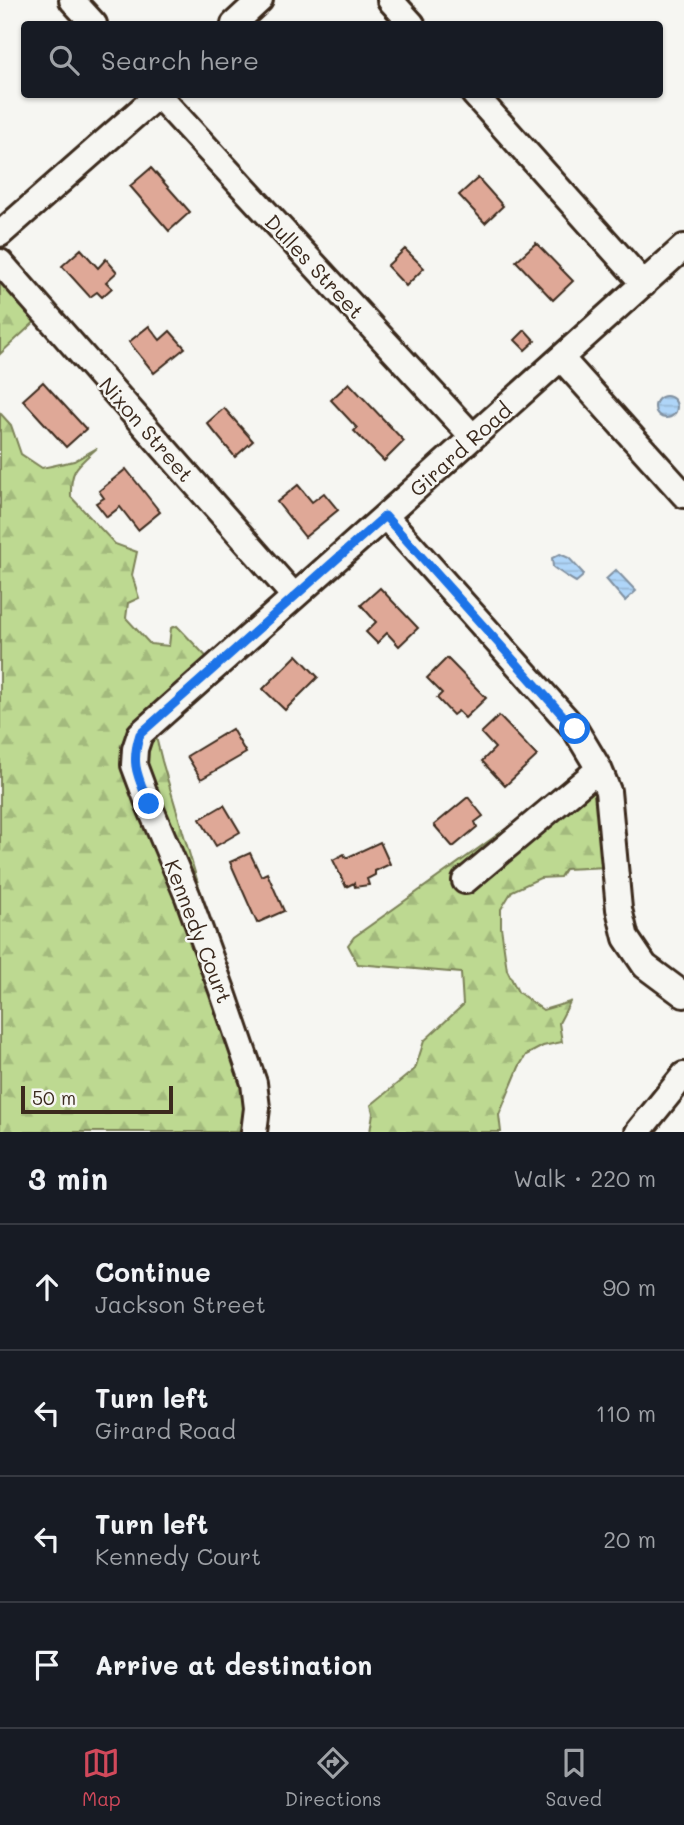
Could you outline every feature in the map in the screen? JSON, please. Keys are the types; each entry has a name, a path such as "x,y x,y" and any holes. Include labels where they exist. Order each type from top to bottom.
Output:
{"street":[{"path":"72,0 91,21"},
{"path":"237,21 260,0"},
{"path":"390,0 409,21"},
{"path":"0,234 155,98"},
{"name":"Dulles Street","path":"161,98 472,437"},
{"path":"478,98 644,284"},
{"name":"Girard Road","path":"140,734 684,247"},
{"name":"Nixon Street","path":"0,262 294,596"},
{"path":"561,358 684,495"},
{"path":"385,516 575,729 599,769 608,791 619,909 626,938 645,966 684,995"},
{"name":"Kennedy Court","path":"140,734 134,765 192,909 254,1083 257,1108 254,1132"},
{"path":"466,881 599,769"},
{"path":"638,1132 684,1075"}],"green space":[{"path":"0,270 40,317 0,354"},
{"path":"0,413 11,425 21,454 42,468 74,461 97,448 76,469 71,497 115,544 137,552 132,575 139,598 128,603 126,618 150,644 169,646 171,628 177,626 219,670 155,733 216,944 245,1060 245,1132 0,1132"},
{"path":"593,767 607,867 565,869 560,877 540,878 512,891 501,909 507,970 518,992 543,1010 570,1002 559,1023 562,1042 543,1046 526,1055 499,1115 501,1132 370,1132 373,1113 371,1105 415,1069 424,1041 463,1005 461,973 358,964 348,945 354,937"}],"water":[{"path":"666,396 674,399 677,407 674,415 666,418 658,415 655,407 658,399"},
{"path":"560,554 569,558 583,573 576,582 553,567 552,558"},
{"path":"616,570 636,591 625,601 606,579"}],"building":[{"path":"151,168 190,212 169,231 130,186"},
{"path":"478,178 503,206 485,223 459,195"},
{"path":"536,243 573,281 553,300 516,261"},
{"path":"81,249 98,268 106,259 117,272 106,282 112,288 102,297 97,292 90,297 62,266"},
{"path":"405,249 424,268 406,286 387,266"},
{"path":"149,326 160,340 170,331 185,348 154,373 129,342"},
{"path":"525,330 535,341 525,350 515,340"},
{"path":"43,382 86,429 66,447 23,400"},
{"path":"349,383 404,441 384,461 354,431 357,428 331,400"},
{"path":"224,408 253,441 235,457 207,423"},
{"path":"126,469 160,512 138,530 120,507 107,517 96,503 104,498 99,491"},
{"path":"298,485 312,502 324,493 338,510 305,537 277,502"},
{"path":"380,588 418,628 399,646 387,633 377,643 366,632 376,622 361,605"},
{"path":"297,655 318,677 285,710 263,689"},
{"path":"447,658 486,698 465,718 458,711 453,715 437,698 442,693 427,678"},
{"path":"499,716 537,756 505,786 482,761 495,748 481,733"},
{"path":"232,729 246,753 201,779 187,756"},
{"path":"468,797 483,816 475,822 477,827 453,847 434,825"},
{"path":"224,805 240,832 216,846 200,819"},
{"path":"380,842 390,864 375,871 375,875 367,879 369,885 355,887 354,883 346,887 333,860 344,854 346,858"},
{"path":"250,853 261,876 267,873 284,911 257,923 230,862"}],"route":[{"path":"149,804 134,765 140,734 385,516 575,729"}]}
